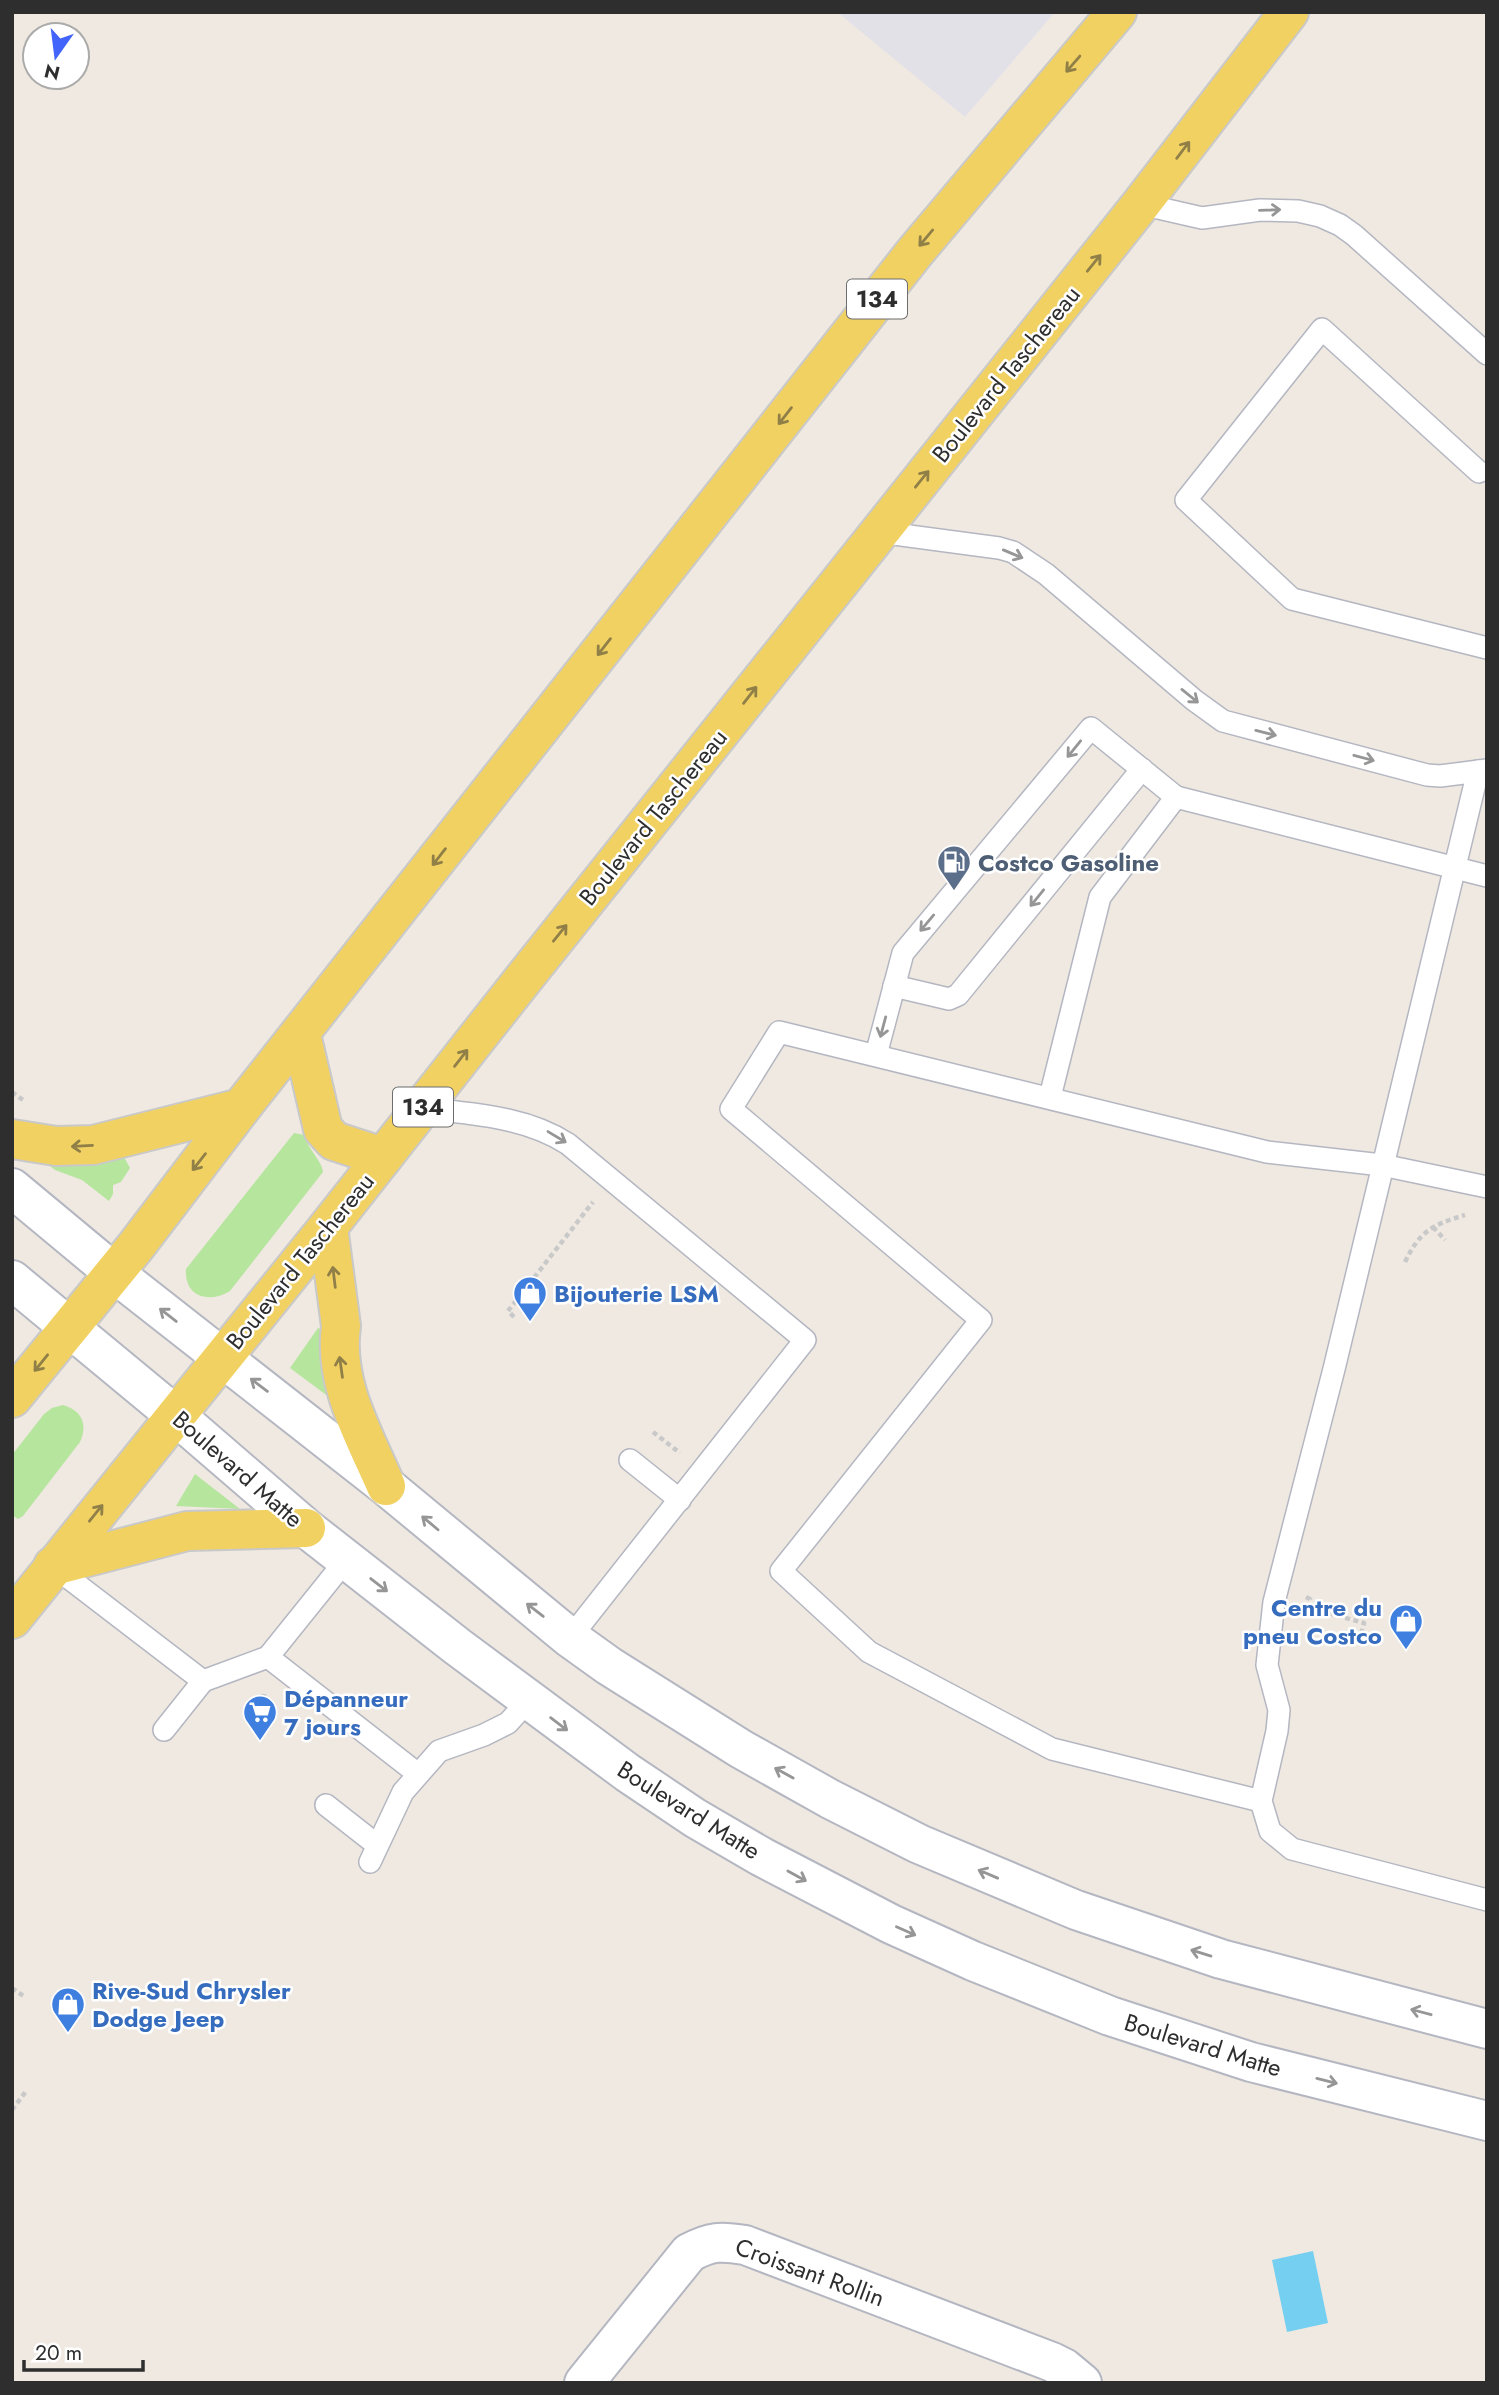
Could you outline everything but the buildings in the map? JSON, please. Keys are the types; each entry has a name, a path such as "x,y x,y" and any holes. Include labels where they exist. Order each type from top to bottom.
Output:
{"main road":[{"name":"134","path":"12,1398 136,1246 241,1108 915,252 1117,12"},
{"name":"Boulevard Taschereau","path":"15,1606 53,1566 328,1227 1142,204 1289,12"},
{"path":"301,1034 323,1129 334,1141 383,1157"},
{"path":"12,1139 56,1146 93,1145 241,1108"},
{"path":"12,1188 113,1272 386,1486 570,1638 609,1666 741,1749 830,1799 962,1864 1045,1898 1175,1945 1256,1969 1487,2029"},
{"path":"328,1227 341,1326 340,1354 344,1384 386,1486"},
{"name":"Boulevard Matte","path":"12,1280 176,1415 306,1528 528,1701 665,1798 762,1857 844,1902 973,1961 1110,2016 1251,2062 1487,2121"},
{"path":"53,1566 187,1531 306,1528"},
{"name":"Croissant Rollin","path":"584,2383 690,2253 706,2244 723,2241 745,2245 1052,2362 1082,2383"}],"lane":[{"path":"1142,204 1202,218 1280,210 1320,216 1354,235 1487,354"},
{"path":"1479,472 1322,329 1186,500 1292,599 1487,648"},
{"path":"879,532 1013,552 1046,574 1194,700 1223,721 1427,775 1440,776 1482,770 1454,867 1334,1369 1274,1602 1267,1665 1279,1710 1277,1731 1261,1801 1270,1831 1292,1849 1487,1900"},
{"path":"876,1055 903,953 1091,728 1176,797 1487,876"},
{"path":"894,986 949,999 958,995 1142,769"},
{"path":"1049,1097 1100,897 1176,797"},
{"path":"1261,1801 1052,1749 869,1652 781,1571 981,1320 731,1109 779,1032 1266,1152 1382,1165 1487,1187"},
{"path":"422,1108 493,1117 551,1132 568,1143 610,1181 805,1340 570,1638"},
{"path":"630,1460 680,1500"},
{"path":"164,1730 204,1681 268,1657 346,1560"},
{"path":"53,1566 204,1681"},
{"path":"268,1657 418,1774"},
{"path":"326,1805 373,1854 403,1792 439,1751 508,1723 528,1701"}],"path":[{"path":"1405,1262 1415,1242 1433,1227 1475,1212"},
{"path":"1433,1227 1445,1240"},
{"path":"514,1317 508,1311 572,1228"},
{"path":"653,1432 670,1445"},
{"path":"1310,1599 1309,1608 1364,1623 1359,1642 1369,1644"},
{"path":"12,1988 25,1997"},
{"path":"12,2110 27,2090"}],"shaded area":[{"path":"837,12 1055,12 965,117"}],"green space":[{"path":"294,1133 304,1135 323,1172 230,1291 214,1297 194,1292 186,1279 186,1269"},
{"path":"124,1157 130,1168 121,1182 113,1185 113,1194 109,1201 82,1180 55,1170 49,1161"},
{"path":"318,1328 324,1330 333,1400 290,1368"},
{"path":"63,1405 75,1411 82,1419 80,1442 18,1519 12,1515 12,1455 44,1414"},
{"path":"195,1474 240,1509 176,1506"}],"water":[{"path":"1313,2251 1328,2323 1287,2332 1272,2260"}],"place":[{"name":"Costco Gasoline","path":"954,892"},
{"name":"Bijouterie LSM","path":"530,1323"},
{"name":"Centre du pneu Costco","path":"1406,1651"},
{"name":"Dépanneur 7 jours","path":"260,1742"},
{"name":"Rive-Sud Chrysler Dodge Jeep","path":"68,2034"}]}
